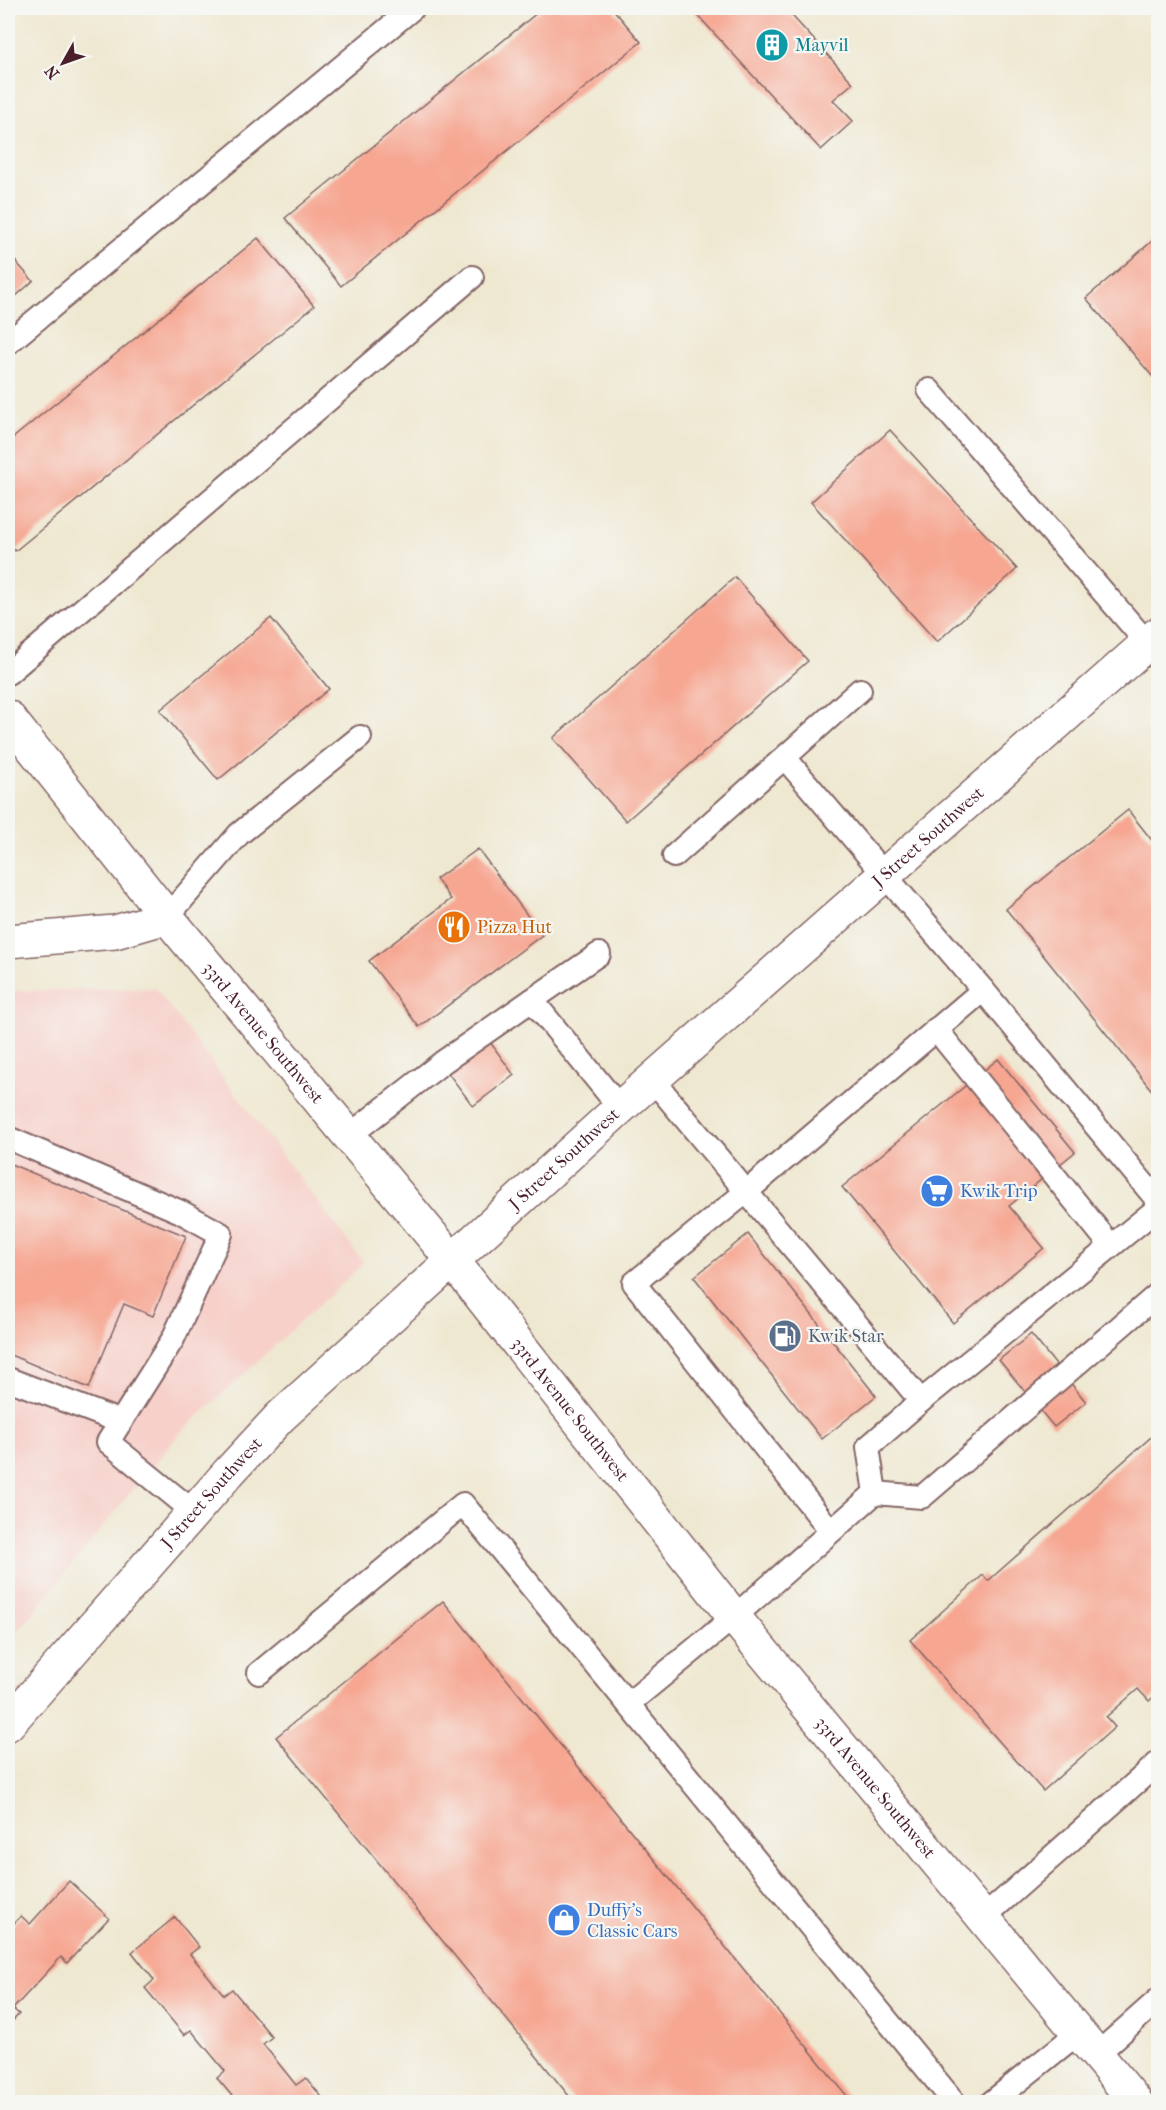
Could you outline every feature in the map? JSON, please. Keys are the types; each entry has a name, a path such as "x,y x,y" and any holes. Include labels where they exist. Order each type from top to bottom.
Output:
{"street":[{"name":"J Street Southwest","path":"8,1724 280,1417 620,1108 1153,639"},
{"name":"33rd Avenue Southwest","path":"8,717 166,917 453,1261 734,1617 1136,2103"},
{"path":"8,941 115,932 166,917"}],"lane":[{"path":"8,343 413,8"},
{"path":"8,673 472,277"},
{"path":"929,390 1153,639"},
{"path":"674,856 860,690"},
{"path":"166,917 239,834 360,737"},
{"path":"784,759 983,990 1158,1201"},
{"path":"350,1135 442,1062 599,954"},
{"path":"831,1531 634,1283 746,1192 983,990"},
{"path":"532,1000 620,1108"},
{"path":"936,1029 1111,1246"},
{"path":"653,1080 921,1401"},
{"path":"8,1138 181,1212 221,1234 173,1339 108,1443 194,1512"},
{"path":"875,1493 868,1447 1158,1208"},
{"path":"628,1704 734,1617 875,1493 922,1497 1158,1294"},
{"path":"8,1378 121,1422"},
{"path":"259,1673 464,1504 954,2103"},
{"path":"983,1918 1158,1764"},
{"path":"992,2103 1158,2000"}],"shaded area":[{"path":"155,988 364,1263 178,1435 8,1643 8,991"}],"building":[{"path":"543,8 612,8 641,42 341,286 285,218"},
{"name":"Mayvil","path":"691,8 785,8 853,83 833,100 853,121 821,150"},
{"path":"1158,236 1158,383 1086,298"},
{"path":"258,238 314,306 15,551 8,542 8,442"},
{"path":"9,254 33,281 8,303 8,256"},
{"path":"890,430 1017,569 937,642 811,502"},
{"path":"735,577 808,661 626,821 553,738"},
{"path":"271,618 329,689 218,780 160,710"},
{"path":"1128,810 1158,848 1158,1098 1006,909"},
{"path":"478,849 542,935 419,1027 369,961 451,899 436,879"},
{"path":"490,1042 514,1075 473,1106 448,1073"},
{"name":"Kwik Trip","path":"998,1059 1075,1152 1009,1206 1044,1248 953,1323 842,1187"},
{"path":"8,1163 186,1236 153,1316 124,1304 89,1388 8,1354"},
{"name":"Kwik Star","path":"748,1234 876,1396 822,1439 694,1277"},
{"path":"1031,1334 1086,1402 1054,1427 999,1360"},
{"path":"1158,1431 1158,1693 1149,1701 1138,1689 1106,1717 1115,1727 1043,1791 910,1640 983,1575 988,1581"},
{"name":"Duffy's Classic Cars","path":"443,1601 852,2102 574,2102 276,1737"},
{"path":"69,1881 109,1918 67,1963 61,1957 13,2009 19,2014 8,2026 8,1930 21,1916 30,1924"},
{"path":"175,1917 199,1947 190,1954 224,1995 232,1989 272,2037 263,2044 296,2085 306,2078 326,2102 237,2102 217,2078 225,2071 191,2030 184,2035 145,1988 154,1980 132,1952"}],"place":[{"name":"Mayvil","path":"772,45"},
{"name":"Pizza Hut","path":"454,927"},
{"name":"Kwik Trip","path":"937,1191"},
{"name":"Kwik Star","path":"785,1336"},
{"name":"Duffy's Classic Cars","path":"564,1920"}]}
